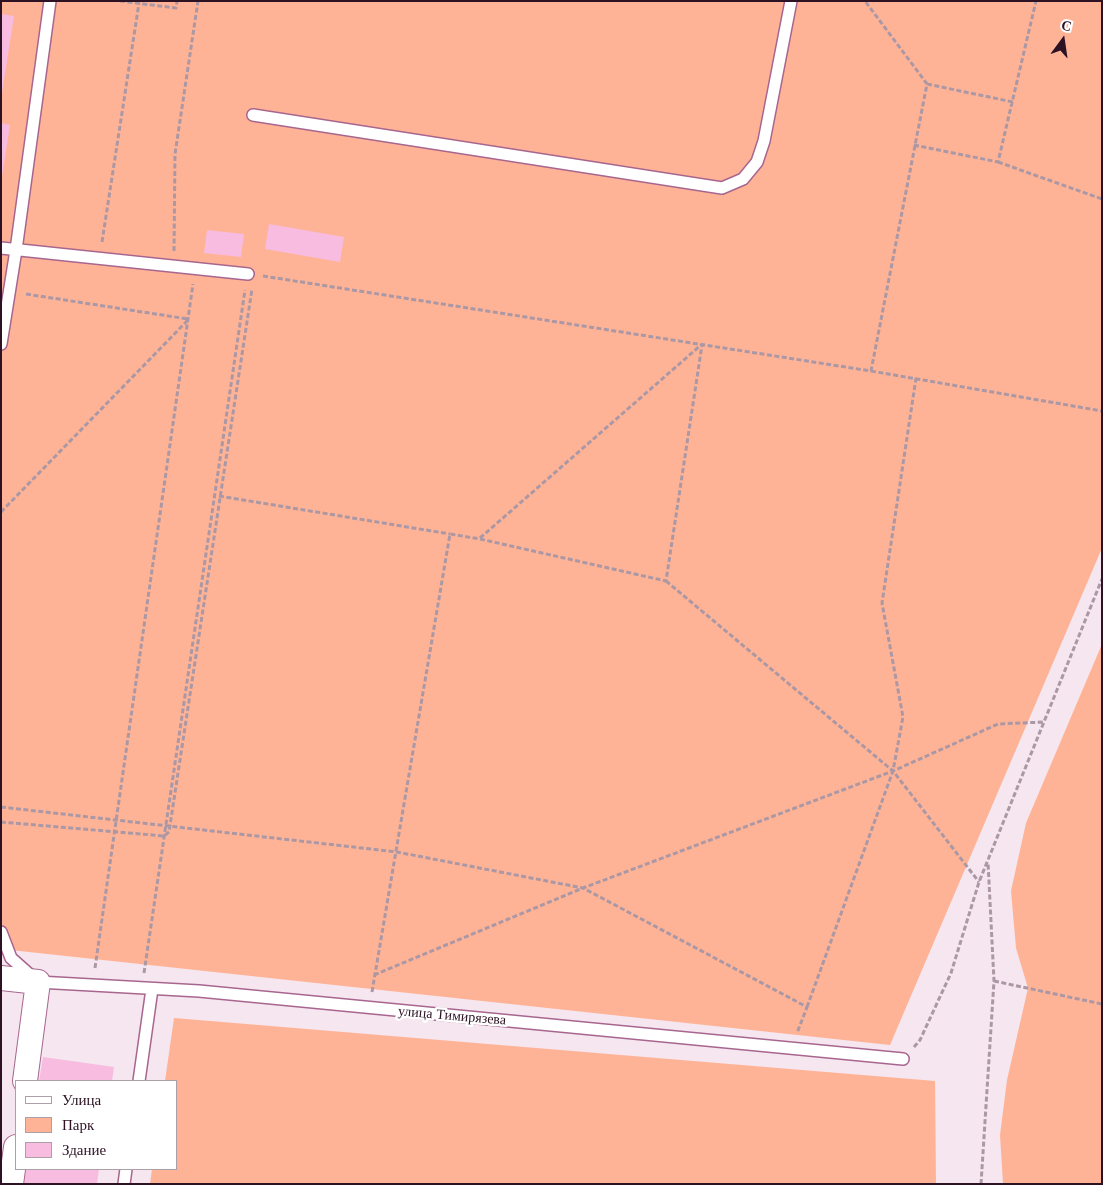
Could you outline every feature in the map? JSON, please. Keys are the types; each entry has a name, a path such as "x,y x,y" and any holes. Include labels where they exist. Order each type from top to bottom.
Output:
{"street":[{"name":"улица Тимирязева","path":"1,978 38,982"},
{"path":"25,1080 38,982"},
{"path":"11,1184 15,1154"}],"lane":[{"path":"1,344 16,250 50,1"},
{"path":"253,115 722,188 743,179 757,162 764,141 791,1"},
{"path":"1,248 248,274"},
{"path":"1,932 11,958 38,982"},
{"name":"улица Тимирязева","path":"38,982 199,991 903,1059"},
{"path":"139,1080 147,989"},
{"path":"124,1184 126,1170"}],"path":[{"path":"120,1 176,8 177,1"},
{"path":"93,985 188,319 190,268 174,256 175,154 198,1"},
{"path":"865,1 927,84 1013,102"},
{"path":"998,162 1036,1"},
{"path":"99,259 139,3"},
{"path":"871,371 927,84"},
{"path":"914,145 998,162 1102,199"},
{"path":"248,274 916,378 1102,411"},
{"path":"147,989 165,825 248,274"},
{"path":"1,822 164,836 169,832 252,288 248,274"},
{"path":"10,291 188,319"},
{"path":"1,512 188,319"},
{"path":"480,539 702,344"},
{"path":"666,581 702,344"},
{"path":"792,1048 893,771 903,718 882,603 916,378"},
{"path":"215,495 480,539 666,581 893,771 979,882"},
{"path":"369,1008 450,534"},
{"path":"903,1059 920,1040 951,973 979,882 1102,579"},
{"path":"374,975 583,888 893,771 998,724 1044,722"},
{"path":"1,807 397,852 583,888 807,1008"},
{"path":"981,1184 994,981 988,860"},
{"path":"994,981 1102,1004"}],"green space":[{"path":"1,1 1102,1 1102,548 890,1045 1,949"},
{"path":"1102,644 1102,1184 1003,1184 1000,1135 1007,1080 1028,988 1016,948 1011,891 1026,823"},
{"path":"174,1018 935,1081 936,1184 150,1184 152,1170 178,1170 178,1080 165,1080"}],"building":[{"path":"1,14 14,16 2,93 1,93"},
{"path":"1,123 10,125 2,176 1,176"},
{"path":"269,224 344,237 340,262 265,249"},
{"path":"207,230 244,234 241,257 204,253"},
{"path":"43,1057 114,1067 112,1080 39,1080"},
{"path":"26,1170 99,1170 97,1184 24,1184"}]}
